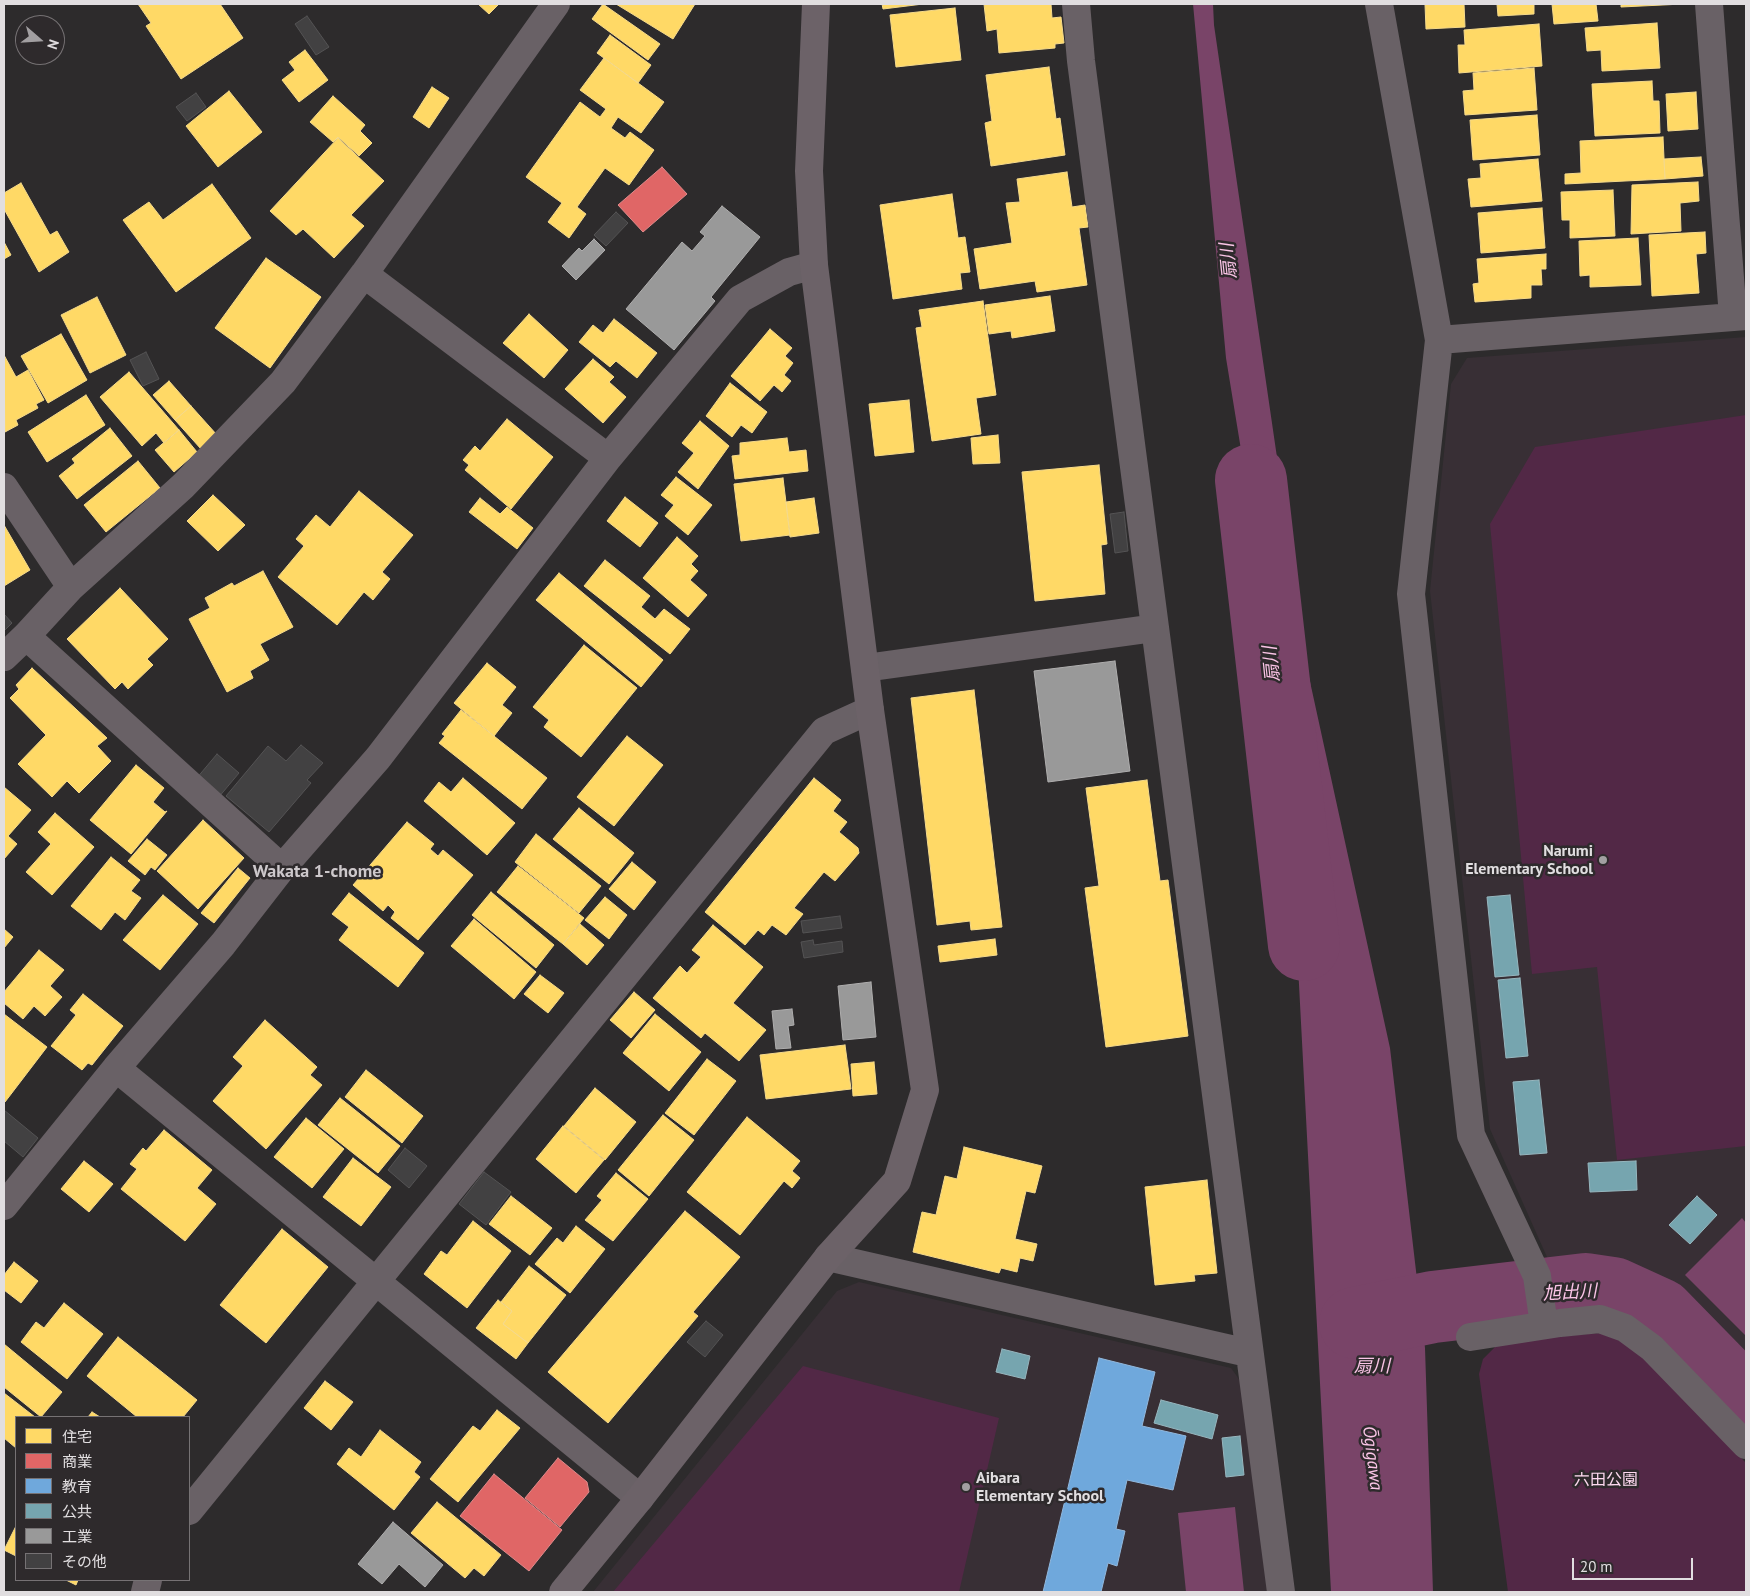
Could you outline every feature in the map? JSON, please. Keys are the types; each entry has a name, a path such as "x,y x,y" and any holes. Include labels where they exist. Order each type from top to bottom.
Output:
{"street":[{"path":"4,657 26,636 71,586 184,486 283,382 364,274 556,4"},
{"path":"563,1592 640,1498 828,1257 897,1181 925,1090 870,710 814,265 809,171 816,4"},
{"path":"1076,4 1082,70 1248,1353 1281,1592"},
{"path":"1379,4 1439,340 1411,594 1471,1135 1537,1276 1543,1319"},
{"path":"1439,340 1740,317 1709,4"},
{"path":"4,1206 116,1068 223,944 282,868 378,758 608,458 740,299 788,272 814,265"},
{"path":"364,274 608,458"},
{"path":"4,487 71,586"},
{"path":"865,668 1155,628"},
{"path":"26,636 282,868"},
{"path":"190,1510 824,730 870,710"},
{"path":"116,1068 640,1498"},
{"path":"828,1257 1248,1353"},
{"path":"1470,1337 1543,1319 1600,1319 1625,1328 1652,1348 1746,1445"}],"shaded area":[{"name":"Narumi Elementary School","path":"1746,337 1746,1378 1687,1316 1668,1301 1615,1278 1590,1274 1555,1275 1490,1129 1430,591 1451,384 1467,358"},
{"name":"Aibara Elementary School","path":"859,1282 1231,1368 1241,1382 1268,1592 593,1592 837,1291"}],"green space":[{"path":"1746,415 1746,1146 1617,1160 1597,967 1532,974 1490,524 1535,447"},
{"name":"六田公園","path":"1600,1333 1622,1341 1646,1359 1746,1463 1746,1592 1508,1592 1479,1374 1483,1359 1496,1346 1517,1340"},
{"path":"803,1366 999,1418 959,1592 613,1592"}],"water":[{"name":"扇川","path":"1193,4 1213,4 1214,25 1309,677 1390,1048 1425,1348 1433,1592 1331,1592 1285,719 1226,358"},
{"path":"1742,1218 1746,1223 1746,1336 1685,1275"},
{"path":"1235,1507 1244,1592 1186,1592 1178,1513"}],"building: 住宅":[{"path":"138,4 220,4 243,38 181,79 146,26 151,23"},
{"path":"478,4 499,4 489,14"},
{"path":"603,4 660,44 648,60 592,19"},
{"path":"616,4 695,4 673,39"},
{"path":"882,4 923,4 883,9"},
{"path":"984,4 1051,4 1052,18 1061,17 1064,43 1055,44 1055,48 999,53 997,29 987,31"},
{"path":"1425,4 1464,4 1465,27 1426,29"},
{"path":"1497,4 1534,4 1534,14 1498,16"},
{"path":"1552,4 1596,4 1598,21 1554,24"},
{"path":"1621,4 1683,4 1621,7"},
{"path":"955,8 961,60 896,67 890,15"},
{"path":"1657,23 1660,68 1602,71 1601,50 1587,51 1585,28"},
{"path":"1539,24 1542,66 1459,73 1458,45 1465,45 1464,30"},
{"path":"610,35 651,65 638,83 597,53"},
{"path":"305,50 328,80 299,102 282,80 295,70 289,62"},
{"path":"604,58 664,102 641,133 618,117 611,128 625,138 630,132 654,150 629,185 605,168 577,207 586,214 569,238 548,222 562,203 526,177 580,102 600,117 606,109 580,90"},
{"path":"1049,67 1056,119 1060,118 1065,155 991,166 985,123 992,121 986,75"},
{"path":"1534,68 1537,110 1465,115 1463,91 1474,90 1473,73"},
{"path":"1652,81 1653,101 1659,101 1660,133 1595,136 1592,84"},
{"path":"432,87 449,98 429,128 413,117"},
{"path":"229,91 262,132 218,167 186,126"},
{"path":"1696,92 1698,129 1668,131 1666,94"},
{"path":"333,96 365,125 360,131 372,143 359,156 338,137 333,142 310,122"},
{"path":"1537,115 1540,155 1473,160 1470,120"},
{"path":"1663,137 1665,179 1565,184 1565,174 1581,173 1580,141"},
{"path":"338,138 384,181 351,215 364,226 334,258 303,229 296,235 270,211"},
{"path":"1701,157 1703,176 1665,179 1664,159"},
{"path":"1538,159 1542,201 1471,207 1468,179 1481,178 1480,164"},
{"path":"1067,172 1072,207 1085,205 1088,227 1079,228 1087,285 1037,292 1035,281 980,289 974,249 1012,243 1006,203 1020,202 1017,179"},
{"path":"1698,182 1699,201 1680,203 1681,231 1631,234 1632,185"},
{"path":"21,183 50,235 57,231 69,252 39,272 4,209 4,193"},
{"path":"212,184 251,238 176,292 123,220 149,202 163,220"},
{"path":"1613,190 1615,236 1570,238 1570,220 1562,220 1561,192"},
{"path":"952,194 958,238 965,237 970,272 960,273 962,289 893,299 880,205"},
{"path":"1542,208 1545,248 1481,253 1478,213"},
{"path":"1705,232 1706,253 1696,254 1699,293 1652,296 1649,235"},
{"path":"1638,238 1641,285 1590,287 1590,275 1580,276 1579,241"},
{"path":"4,242 11,255 4,259"},
{"path":"1546,254 1546,269 1541,269 1542,285 1531,285 1531,298 1475,302 1473,284 1479,283 1477,259"},
{"path":"266,258 321,297 270,368 215,328"},
{"path":"1050,296 1055,331 1012,338 1011,331 989,334 985,305"},
{"path":"97,297 126,355 90,373 61,315"},
{"path":"983,301 996,395 976,398 981,434 932,441 916,328 922,327 919,310"},
{"path":"529,314 568,350 544,378 503,343"},
{"path":"614,319 657,353 637,378 616,361 610,367 579,342 593,325 603,333"},
{"path":"770,329 792,348 785,356 793,363 784,375 791,381 782,392 774,385 760,401 731,376"},
{"path":"61,334 87,380 48,403 21,356"},
{"path":"4,355 16,377 28,370 44,400 36,404 38,408 16,420 18,425 5,432"},
{"path":"593,359 614,377 609,382 626,397 603,423 565,389"},
{"path":"129,372 179,430 164,443 156,433 142,446 100,397"},
{"path":"169,381 191,406 175,420 153,395"},
{"path":"730,383 767,412 752,433 741,425 732,437 706,416"},
{"path":"86,395 105,425 47,462 28,432"},
{"path":"909,400 914,452 875,456 869,404"},
{"path":"191,406 217,435 201,449 175,420"},
{"path":"507,419 553,457 511,509 465,470 469,465 463,460 475,446 480,451"},
{"path":"700,421 729,446 698,489 678,472 694,453 682,443"},
{"path":"110,428 132,456 77,499 59,476 75,463 72,459"},
{"path":"179,430 197,452 174,472 155,450"},
{"path":"998,435 1000,463 973,464 971,438"},
{"path":"787,438 789,452 806,450 808,471 735,479 732,456 740,455 740,443"},
{"path":"138,461 160,488 106,532 84,505"},
{"path":"1099,465 1107,544 1101,545 1105,594 1035,601 1022,472"},
{"path":"676,477 712,505 688,535 665,516 674,505 661,495"},
{"path":"783,478 790,535 741,541 734,484"},
{"path":"359,491 413,535 382,572 390,579 373,600 364,592 337,625 278,577 304,546 296,539 316,515 330,527"},
{"path":"213,495 245,525 218,551 187,521"},
{"path":"625,497 658,523 640,547 607,521"},
{"path":"480,498 500,514 507,507 533,528 517,549 469,512"},
{"path":"814,498 819,533 790,537 786,502"},
{"path":"4,525 30,570 4,586"},
{"path":"677,537 698,556 691,564 698,571 690,580 707,595 688,617 643,578"},
{"path":"605,560 650,596 641,607 655,619 664,609 690,629 670,654 584,586"},
{"path":"263,571 293,627 260,644 269,660 250,671 253,678 227,692 189,619 210,608 205,598 232,583 234,586"},
{"path":"559,573 663,660 641,687 536,600"},
{"path":"120,588 168,639 147,659 153,665 128,689 122,682 115,689 67,639"},
{"path":"584,645 637,688 581,757 544,727 549,720 533,707"},
{"path":"487,663 516,687 502,705 512,713 494,736 454,703"},
{"path":"32,668 107,738 97,746 111,761 79,793 67,781 52,797 18,764 46,735 10,698 19,689 16,685"},
{"path":"974,690 1002,927 971,930 970,921 937,925 911,698"},
{"path":"461,710 547,778 522,809 439,743 445,736 442,734"},
{"path":"627,736 663,765 614,826 577,797"},
{"path":"136,765 164,788 153,802 165,812 167,811 131,854 90,820"},
{"path":"463,778 515,823 487,855 424,801 439,782 451,792"},
{"path":"814,778 841,800 833,811 847,822 839,832 858,848 859,853 835,881 824,872 794,908 803,914 786,935 772,925 764,935 758,930 745,945 705,912"},
{"path":"1147,780 1160,881 1168,880 1188,1036 1106,1047 1085,888 1099,886 1086,788"},
{"path":"4,787 31,810 8,836 17,844 4,859"},
{"path":"579,808 634,853 609,884 553,839"},
{"path":"55,813 94,847 52,895 26,872 51,844 38,832"},
{"path":"203,820 244,858 198,909 157,871"},
{"path":"407,822 434,844 430,849 438,856 443,850 473,875 418,940 391,918 395,912 388,905 383,911 353,885"},
{"path":"536,834 601,886 579,913 515,862"},
{"path":"147,839 167,855 155,870 151,867 145,875 128,861"},
{"path":"111,857 140,880 131,891 141,898 125,920 115,912 101,930 71,906"},
{"path":"632,862 656,882 634,910 609,889"},
{"path":"518,866 584,918 563,944 497,892"},
{"path":"238,868 250,878 214,923 201,913"},
{"path":"491,892 554,945 536,968 472,915"},
{"path":"349,893 424,953 398,987 339,940 349,927 332,914"},
{"path":"163,895 198,924 160,970 123,940"},
{"path":"605,897 627,915 609,939 585,920"},
{"path":"474,919 536,972 514,999 451,946"},
{"path":"580,924 604,945 587,965 563,944"},
{"path":"713,925 763,967 733,1003 766,1030 739,1061 705,1033 701,1038 653,998 680,966 687,973 701,957 692,950"},
{"path":"4,929 13,937 4,948"},
{"path":"995,939 997,955 940,962 938,946"},
{"path":"39,950 64,970 50,986 62,997 45,1016 34,1006 23,1019 4,1003 4,992"},
{"path":"540,975 564,993 548,1013 524,994"},
{"path":"634,992 655,1010 631,1038 610,1020"},
{"path":"83,994 123,1026 92,1065 88,1063 82,1070 51,1046 76,1015 70,1010"},
{"path":"4,1014 47,1047 5,1102 4,1101"},
{"path":"655,1014 701,1052 669,1091 623,1053"},
{"path":"265,1020 317,1067 310,1075 322,1085 266,1149 213,1101 243,1066 233,1057"},
{"path":"845,1045 851,1089 766,1099 760,1055"},
{"path":"707,1059 736,1081 694,1135 665,1113"},
{"path":"874,1062 877,1094 853,1096 851,1064"},
{"path":"366,1070 423,1116 402,1143 345,1097"},
{"path":"595,1088 636,1122 605,1160 564,1126"},
{"path":"340,1098 400,1146 378,1173 318,1125"},
{"path":"663,1115 694,1140 649,1196 618,1170"},
{"path":"747,1117 800,1161 792,1171 800,1178 792,1188 784,1181 740,1235 687,1192"},
{"path":"306,1118 344,1149 312,1188 274,1157"},
{"path":"563,1126 604,1160 576,1193 536,1159"},
{"path":"164,1130 212,1170 197,1188 216,1204 185,1241 121,1189 137,1169 130,1164 143,1148 146,1151"},
{"path":"964,1147 1042,1166 1035,1193 1026,1191 1015,1239 1037,1244 1033,1261 1020,1258 1017,1272 1001,1268 999,1273 913,1252 922,1212 936,1215 945,1176 957,1179"},
{"path":"353,1158 391,1187 361,1226 323,1197"},
{"path":"84,1161 113,1184 89,1212 61,1189"},
{"path":"616,1173 648,1199 613,1241 585,1220 602,1200 597,1196"},
{"path":"1207,1180 1217,1273 1194,1275 1195,1281 1155,1285 1145,1187"},
{"path":"511,1196 552,1228 530,1255 489,1224"},
{"path":"685,1211 740,1257 693,1312 698,1316 608,1423 548,1372"},
{"path":"473,1221 511,1251 467,1308 424,1274 441,1251 447,1255"},
{"path":"576,1226 605,1249 570,1293 535,1264 557,1238 563,1243"},
{"path":"282,1229 328,1267 266,1343 220,1305"},
{"path":"14,1262 38,1281 21,1303 4,1290 4,1275"},
{"path":"529,1266 566,1295 528,1343 503,1324 512,1311 501,1302"},
{"path":"498,1300 512,1311 503,1324 528,1343 516,1359 476,1328"},
{"path":"64,1303 103,1334 67,1379 21,1342 36,1322 44,1328"},
{"path":"118,1337 197,1400 184,1416 136,1416 87,1376"},
{"path":"4,1344 62,1392 42,1416 40,1416 4,1387"},
{"path":"325,1381 353,1402 331,1430 304,1408"},
{"path":"4,1393 34,1416 15,1416 15,1447 4,1438"},
{"path":"497,1410 520,1428 458,1502 430,1479 473,1426 480,1431"},
{"path":"92,1412 98,1416 89,1416"},
{"path":"380,1430 421,1462 414,1472 420,1477 394,1510 337,1464 349,1448 361,1457"},
{"path":"437,1502 501,1555 484,1576 474,1568 465,1578 411,1533"},
{"path":"15,1528 15,1556 4,1550"},
{"path":"68,1581 78,1581 76,1585"}],"building: 商業":[{"path":"662,167 687,194 643,232 618,205"},
{"path":"558,1458 587,1482 589,1492 560,1527 525,1498"},
{"path":"494,1474 562,1530 529,1571 460,1516"}],"building: 教育":[{"path":"1099,1358 1155,1372 1142,1426 1186,1436 1173,1490 1127,1480 1116,1529 1125,1531 1117,1566 1108,1563 1101,1592 1043,1592"}],"building: 公共":[{"path":"1510,895 1519,975 1495,977 1487,897"},
{"path":"1520,978 1528,1056 1506,1058 1498,980"},
{"path":"1539,1080 1547,1153 1520,1155 1513,1082"},
{"path":"1636,1161 1637,1190 1590,1192 1588,1163"},
{"path":"1697,1196 1717,1215 1690,1244 1669,1225"},
{"path":"1002,1349 1030,1356 1025,1379 996,1372"},
{"path":"1161,1400 1218,1415 1212,1439 1154,1423"},
{"path":"1240,1436 1244,1475 1226,1477 1222,1438"}],"building: 工業":[{"path":"722,206 760,237 711,297 715,301 674,350 626,309 682,242 692,251 705,236 700,232"},
{"path":"594,239 605,250 576,280 562,266 579,248 582,251"},
{"path":"1115,661 1130,771 1048,782 1034,671"},
{"path":"871,982 876,1037 843,1040 838,986"},
{"path":"792,1009 794,1025 788,1026 791,1048 776,1049 772,1011"},
{"path":"393,1522 443,1565 425,1587 399,1564 382,1584 358,1564"}],"building: その他":[{"path":"307,16 329,47 316,55 295,24"},
{"path":"196,93 206,107 187,121 176,107"},
{"path":"616,212 628,223 606,246 594,235"},
{"path":"146,352 159,379 143,386 130,360"},
{"path":"1124,512 1128,551 1115,553 1110,514"},
{"path":"4,614 12,623 4,631"},
{"path":"301,745 323,763 307,780 311,783 269,832 226,796 268,746 286,761"},
{"path":"217,754 239,773 218,798 196,779"},
{"path":"840,916 842,928 803,933 801,921"},
{"path":"813,940 814,945 842,941 843,952 804,958 801,942"},
{"path":"4,1110 38,1138 23,1157 4,1141"},
{"path":"405,1148 427,1166 409,1188 388,1170"},
{"path":"484,1172 511,1192 486,1225 459,1204"},
{"path":"706,1321 723,1335 705,1357 687,1342"}],"waterway":[{"name":"扇川","path":"1251,480 1304,945"},
{"name":"旭出川","path":"1355,1323 1433,1307 1586,1289 1613,1293 1659,1314 1746,1403"}],"place":[{"name":"Narumi Elementary School","path":"1603,860"},
{"name":"Aibara Elementary School","path":"966,1487"}],"district":[{"name":"Wakata 1-chome","path":"317,872"}],"water label":[{"name":"Ōgigawa","path":"1372,1458"}]}
